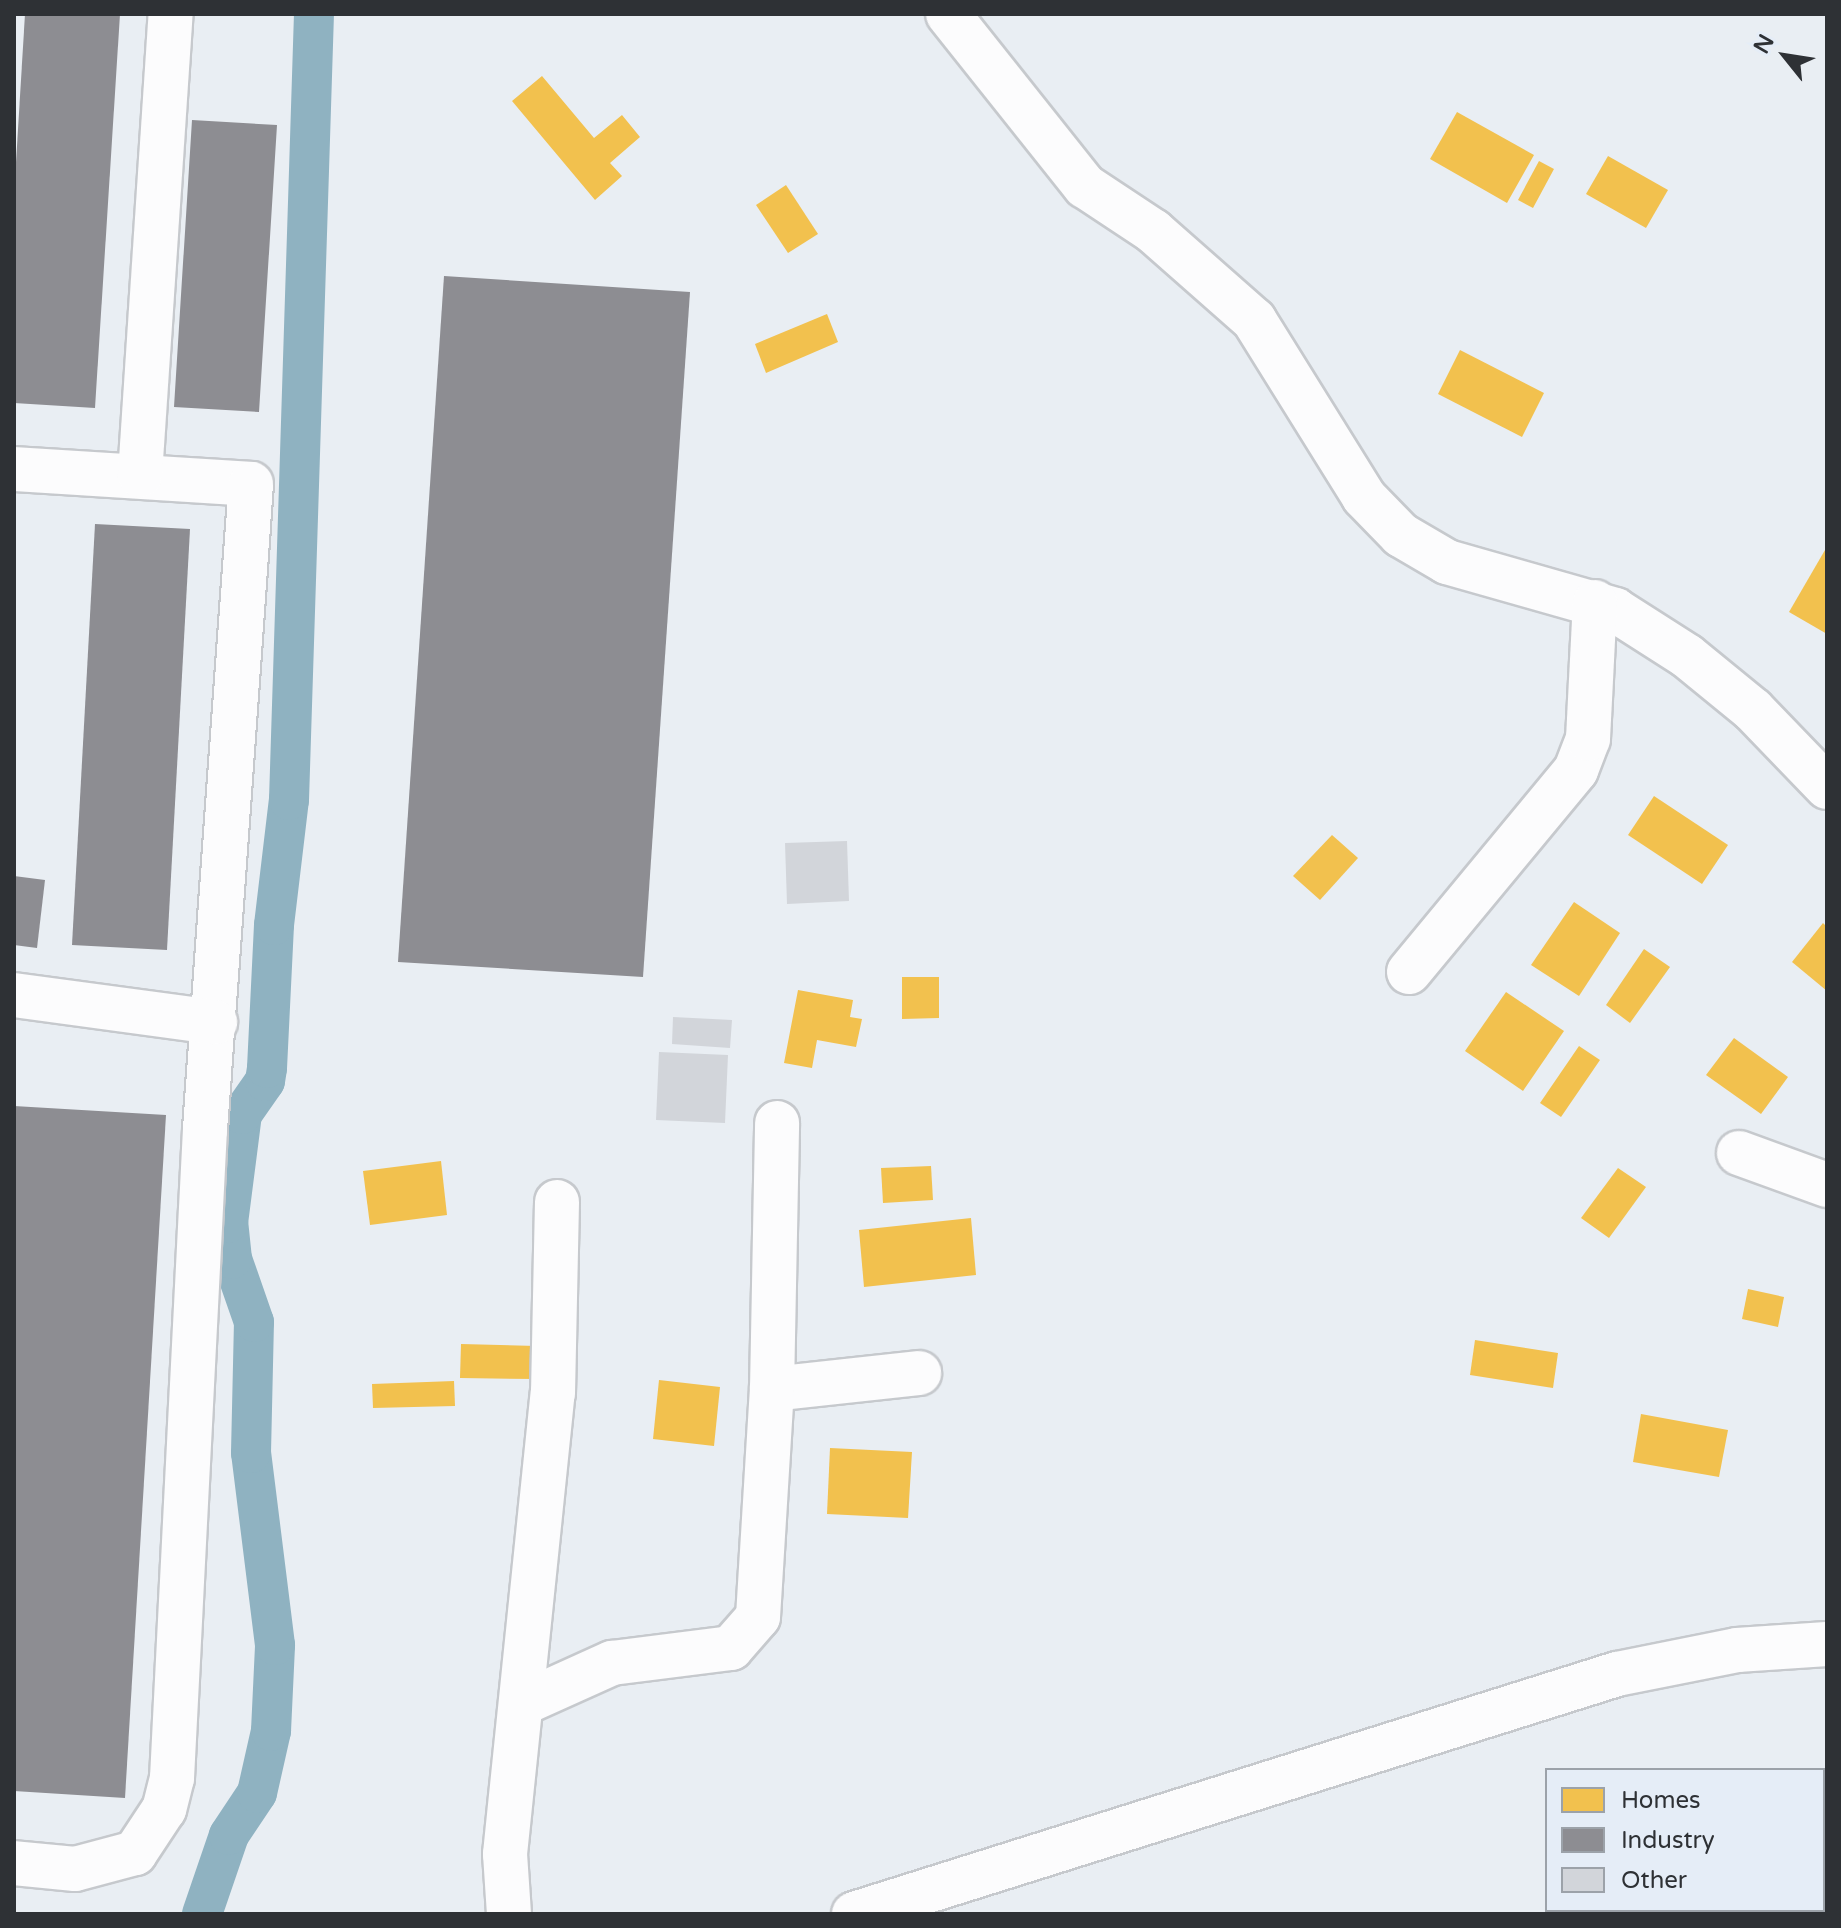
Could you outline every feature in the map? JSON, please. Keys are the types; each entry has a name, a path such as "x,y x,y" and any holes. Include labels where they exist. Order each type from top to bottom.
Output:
{"street":[{"path":"140,475 171,14"},
{"path":"948,14 1085,186 1153,231 1254,320 1364,497 1401,535 1447,562 1595,602 1687,656 1753,710 1827,787"},
{"path":"14,469 251,484 215,1022 172,1778 164,1809 135,1853 75,1869 14,1863"},
{"path":"1409,972 1576,770 1588,739 1595,602"},
{"path":"14,995 215,1022"},
{"path":"521,1704 612,1663 731,1648 746,1636 758,1617 762,1595 772,1389 777,1123"},
{"path":"1739,1153 1827,1185"},
{"path":"509,1914 505,1854 553,1393 557,1202"},
{"path":"772,1389 919,1373"},
{"path":"854,1914 1617,1674 1737,1650 1827,1644"}],"building: Homes":[{"path":"542,76 594,138 622,115 640,137 610,163 622,176 595,200 512,101"},
{"path":"1457,112 1534,155 1507,203 1430,159"},
{"path":"1608,156 1668,190 1646,228 1586,194"},
{"path":"1539,161 1554,169 1533,208 1518,200"},
{"path":"786,185 818,234 788,253 756,205"},
{"path":"827,314 838,342 766,373 755,344"},
{"path":"1460,350 1544,393 1522,437 1438,394"},
{"path":"1827,551 1827,634 1789,612"},
{"path":"1654,796 1728,845 1702,884 1628,835"},
{"path":"1332,835 1358,858 1320,900 1293,876"},
{"path":"1574,902 1620,933 1579,996 1531,965"},
{"path":"1823,923 1827,927 1827,991 1792,962"},
{"path":"1644,949 1670,967 1630,1023 1606,1005"},
{"path":"902,977 939,977 939,1018 902,1019"},
{"path":"798,990 853,1000 850,1017 862,1019 856,1047 817,1040 812,1068 784,1063"},
{"path":"1506,992 1564,1031 1523,1091 1465,1051"},
{"path":"1734,1038 1788,1077 1761,1114 1706,1075"},
{"path":"1579,1046 1600,1060 1561,1117 1540,1103"},
{"path":"441,1161 447,1215 370,1225 363,1171"},
{"path":"931,1166 933,1200 883,1203 881,1168"},
{"path":"1618,1168 1646,1187 1609,1238 1581,1218"},
{"path":"971,1218 976,1275 864,1287 859,1230"},
{"path":"1748,1289 1784,1297 1778,1327 1742,1319"},
{"path":"1475,1340 1558,1353 1553,1388 1470,1375"},
{"path":"461,1344 537,1346 536,1379 460,1378"},
{"path":"659,1380 720,1387 714,1446 653,1439"},
{"path":"454,1381 455,1406 373,1408 372,1384"},
{"path":"1641,1414 1728,1430 1719,1477 1633,1462"},
{"path":"830,1448 912,1452 908,1518 827,1514"}],"building: Industry":[{"path":"25,14 120,14 95,408 14,403 14,195"},
{"path":"192,120 277,125 259,412 174,407"},
{"path":"444,276 690,292 643,977 398,962"},
{"path":"95,524 190,529 167,950 72,945"},
{"path":"14,876 45,880 37,948 14,945"},
{"path":"14,1106 166,1115 125,1798 14,1791"}],"building: Other":[{"path":"847,841 849,901 787,904 785,843"},
{"path":"673,1017 732,1020 730,1048 672,1044"},
{"path":"659,1052 728,1055 725,1123 656,1120"}],"waterway":[{"path":"202,1914 229,1835 257,1793 271,1731 275,1645 251,1453 254,1322 232,1259 228,1223 242,1114 265,1081 267,1068 274,925 289,800 314,14"}]}
